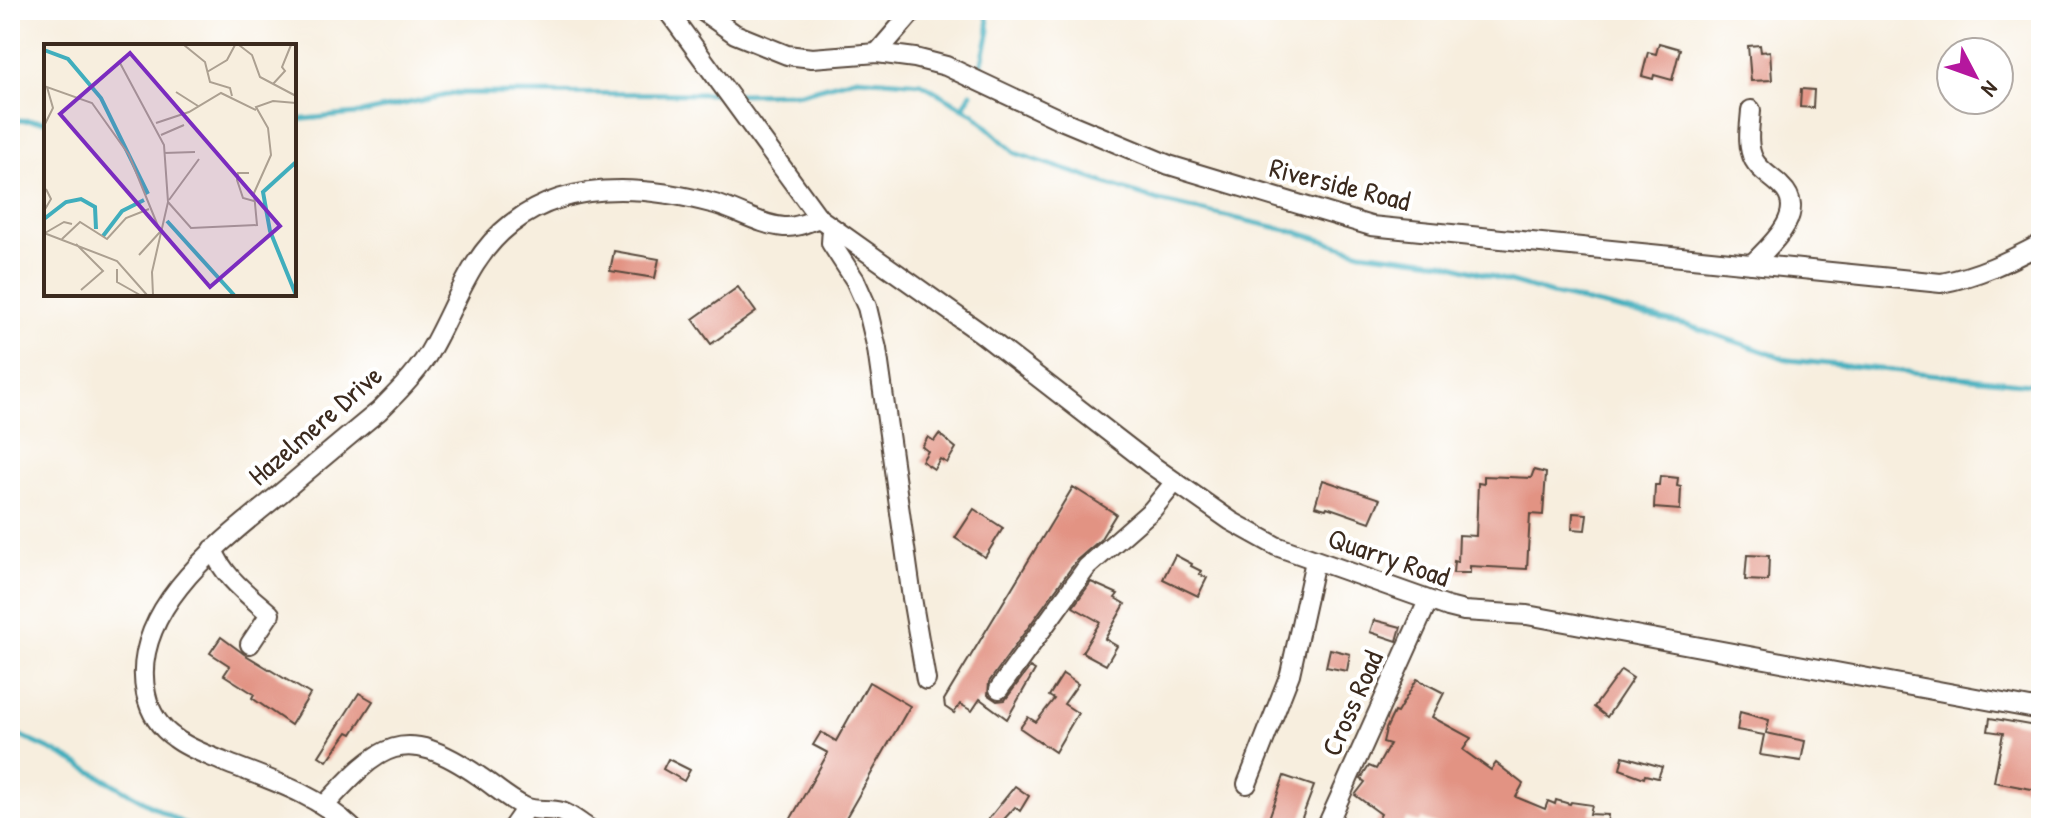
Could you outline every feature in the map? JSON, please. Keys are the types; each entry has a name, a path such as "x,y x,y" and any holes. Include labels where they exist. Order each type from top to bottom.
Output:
{"street":[{"path":"667,10 826,223 831,243 855,280 867,307 877,349 926,680"},
{"name":"Riverside Road","path":"701,10 735,34 787,55 812,58 877,53 946,66 1061,120 1169,165 1371,226 1941,283 1993,269 2041,244"},
{"path":"877,53 914,10"},
{"path":"1751,110 1749,142 1752,157 1759,168 1788,193 1792,202 1791,214 1783,228 1752,264"},
{"name":"Hazelmere Drive","path":"352,828 311,797 179,741 160,727 149,706 143,681 147,652 161,615 185,580 213,549 379,411 402,387 427,356 476,259 511,223 550,202 588,190 633,189 718,204 785,227 826,223"},
{"name":"Quarry Road","path":"826,223 981,333 1175,482 1231,521 1276,546 1464,611 1527,615 1898,681 2041,710"},
{"path":"999,689 1079,575 1152,510 1175,482"},
{"path":"213,549 216,559 233,581 270,614 250,644"},
{"path":"1247,784 1290,674 1315,561"},
{"name":"Cross Road","path":"1326,828 1428,601"},
{"path":"324,806 359,768 378,753 409,745 430,749 464,765 526,808 561,812 588,828"},
{"path":"512,828 526,808"}],"building":[{"path":"1659,43 1680,49 1672,80 1654,75 1653,79 1642,76 1648,52 1656,54"},
{"path":"1760,45 1761,52 1770,51 1772,80 1751,81 1748,46"},
{"path":"1801,89 1814,90 1813,108 1800,107"},
{"path":"614,251 659,259 655,278 610,271"},
{"path":"738,287 756,312 711,344 693,319"},
{"path":"939,434 956,448 947,463 940,459 934,469 922,461 928,451 922,447 928,437 934,441"},
{"path":"1534,470 1546,473 1543,515 1530,514 1527,569 1470,566 1470,573 1453,573 1454,561 1458,562 1459,535 1476,536 1478,483 1484,484 1484,476 1531,478"},
{"path":"1660,476 1678,478 1677,486 1681,487 1680,510 1654,508 1655,485 1659,485"},
{"path":"1323,480 1380,499 1370,522 1315,506"},
{"path":"1073,487 1116,514 1100,540 1077,560 989,682 988,695 997,701 1005,700 1030,667 1035,670 1007,719 980,699 972,711 960,704 954,713 945,707 944,700"},
{"path":"974,509 1003,528 985,557 955,538"},
{"path":"1573,513 1587,514 1585,530 1572,529"},
{"path":"1175,555 1192,564 1201,571 1199,574 1207,578 1198,596 1163,579"},
{"path":"1747,555 1769,556 1768,581 1745,580"},
{"path":"1091,582 1118,594 1115,598 1125,604 1105,639 1117,646 1106,665 1082,652 1100,622 1073,607"},
{"path":"1374,620 1401,627 1397,641 1370,632"},
{"path":"221,637 310,694 291,725 252,698 254,694 224,675 230,666 210,653"},
{"path":"1330,649 1350,654 1347,671 1326,667"},
{"path":"1621,670 1633,678 1607,717 1594,707"},
{"path":"1063,674 1078,684 1064,704 1078,713 1055,752 1020,728 1028,717 1036,722 1054,699 1049,696"},
{"path":"1417,679 1444,693 1432,717 1471,738 1463,750 1491,770 1496,763 1523,784 1516,797 1545,809 1548,801 1555,804 1556,800 1592,805 1590,814 1608,815 1607,827 1445,828 1422,819 1419,823 1407,818 1401,828 1373,828 1381,814 1355,795 1365,782 1361,779 1369,766 1376,769 1390,744 1383,742 1386,729"},
{"path":"869,682 910,706 840,828 800,828 789,822 828,753 813,745 821,732 836,741"},
{"path":"359,693 373,701 352,734 348,732 327,761 319,756"},
{"path":"1740,712 1769,720 1766,733 1805,741 1801,761 1760,755 1764,735 1737,730"},
{"path":"1990,718 2041,727 2041,770 2037,790 1994,782 2003,733 1988,731"},
{"path":"1623,756 1662,767 1658,778 1645,775 1644,778 1620,769"},
{"path":"668,759 690,770 684,781 663,769"},
{"path":"1284,776 1314,786 1298,828 1273,828 1273,823 1268,821"},
{"path":"1015,786 1029,796 1020,811 1015,807 996,828 987,821"}],"waterway":[{"path":"981,67 989,31 986,10"},
{"path":"735,94 801,93 857,78 921,83 974,114 1015,153 1159,201 1296,232 1361,252 1443,262 1552,294 1687,325 1789,360 2041,385"},
{"path":"296,120 356,114 457,93 721,94"},
{"path":"963,108 971,93"},
{"path":"10,120 44,121"},
{"path":"10,731 64,756 191,828"}]}
